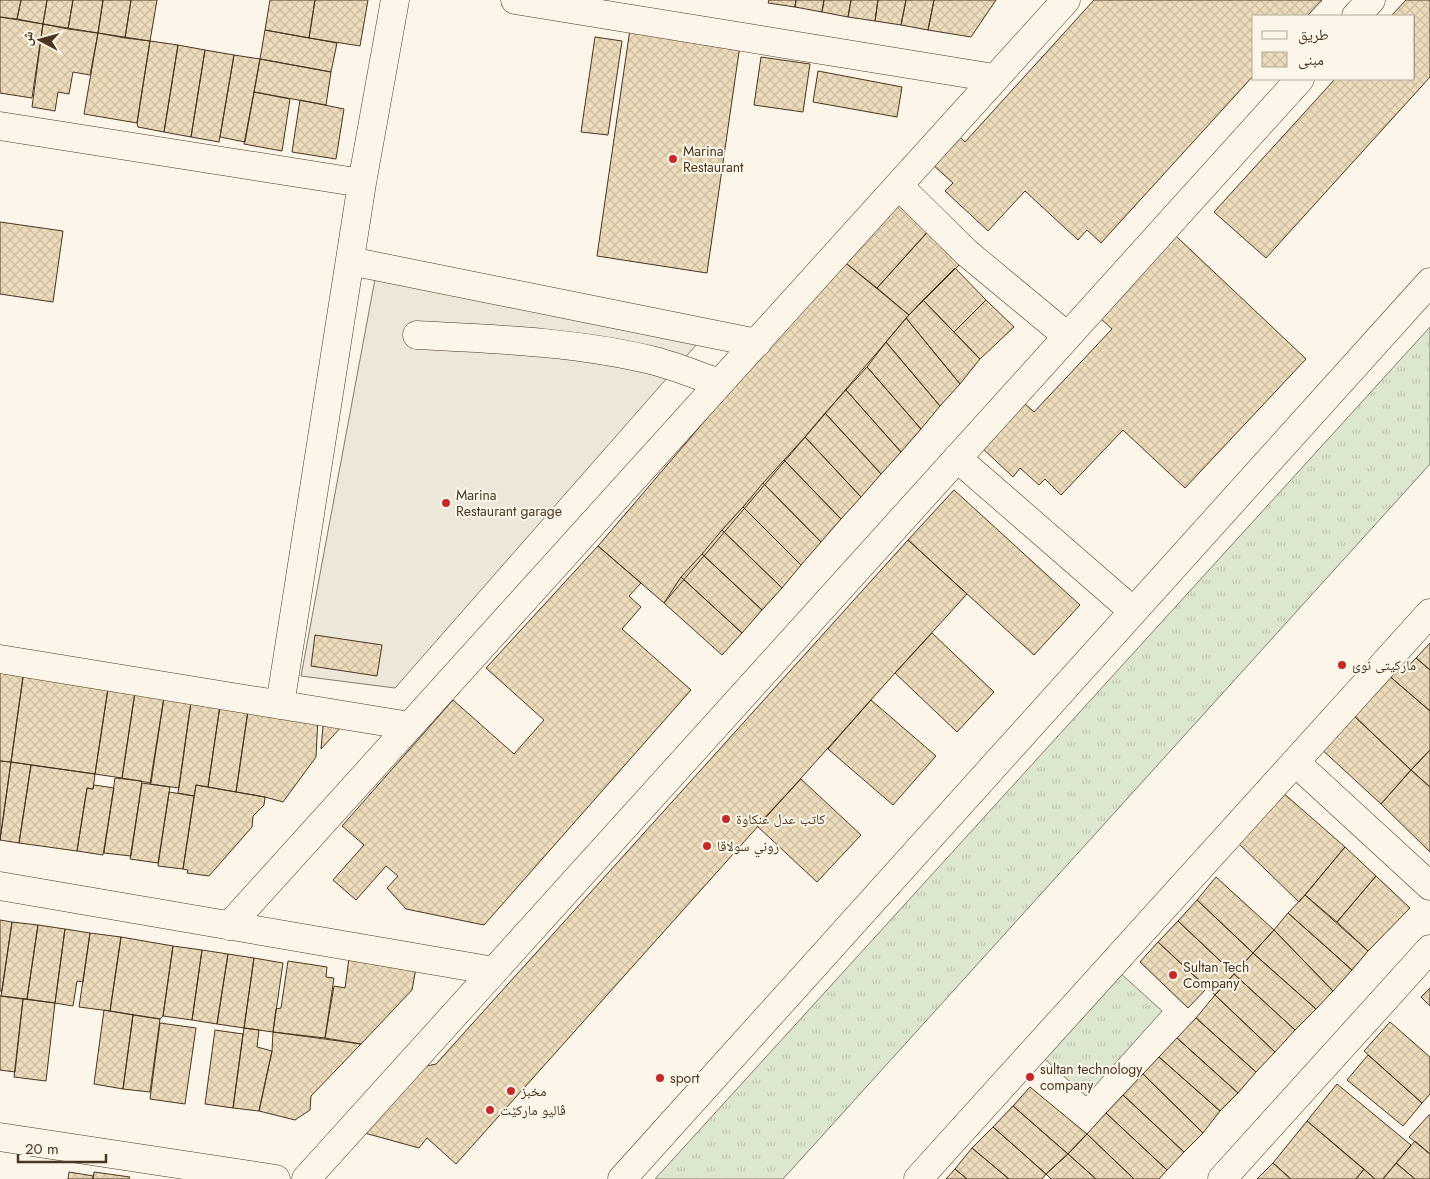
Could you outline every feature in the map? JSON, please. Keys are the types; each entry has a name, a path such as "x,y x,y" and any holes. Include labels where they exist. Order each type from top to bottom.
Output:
{"street":[{"path":"280,705 362,183 396,0"},
{"path":"515,0 994,78"},
{"path":"229,926 1066,0"},
{"path":"1357,15 1371,0"},
{"path":"306,1179 1299,80"},
{"path":"0,126 362,183"},
{"path":"899,186 966,254 1067,336"},
{"path":"350,261 757,343"},
{"path":"622,1179 1430,282"},
{"path":"417,335 518,341 589,348 657,362 720,383"},
{"path":"957,458 1133,611"},
{"path":"918,1179 1430,612"},
{"path":"0,659 410,726"},
{"path":"1295,762 1430,886"},
{"path":"0,886 494,971"},
{"path":"1222,1179 1430,949"},
{"path":"0,1137 276,1179"}],"green space":[{"path":"1430,327 1430,464 783,1179 655,1179"},
{"path":"1107,961 1162,1011 1086,1096 1030,1046"}],"shaded area":[{"name":"Marina Restaurant garage","path":"375,279 710,329 395,688 301,676"}],"building":[{"path":"0,0 21,0 17,19 0,17"},
{"path":"21,0 47,0 43,24 17,19"},
{"path":"47,0 73,0 68,29 43,24"},
{"path":"73,0 103,0 98,33 68,29"},
{"path":"103,0 131,0 125,38 98,33"},
{"path":"131,0 157,0 150,41 125,38"},
{"path":"270,0 315,0 309,38 265,30"},
{"path":"315,0 368,0 360,46 309,38"},
{"path":"769,0 796,0 795,7 768,3"},
{"path":"796,0 824,0 822,12 795,7"},
{"path":"824,0 851,0 848,17 822,12"},
{"path":"851,0 878,0 875,21 848,17"},
{"path":"878,0 906,0 901,25 875,21"},
{"path":"906,0 934,0 928,30 901,25"},
{"path":"934,0 996,0 971,37 928,30"},
{"path":"1094,0 1322,0 1308,15 1252,15 1252,77 1101,243 1087,230 1078,240 1025,191 988,231 945,191 953,183 932,164 958,135 965,142"},
{"path":"1406,0 1430,0 1430,77 1266,258 1214,212 1334,80 1415,80 1415,15 1392,15"},
{"path":"0,17 43,24 32,98 0,93"},
{"path":"43,24 98,33 90,75 73,72 69,94 58,92 55,111 32,107"},
{"path":"630,29 740,45 707,273 597,256"},
{"path":"265,30 337,43 331,72 260,59"},
{"path":"98,33 150,41 137,123 84,114"},
{"path":"595,37 622,41 608,135 581,132"},
{"path":"150,41 178,45 164,132 138,127 137,123"},
{"path":"178,45 205,50 191,137 164,132"},
{"path":"205,50 234,55 219,142 191,137"},
{"path":"234,55 260,59 245,142 220,137"},
{"path":"761,57 810,64 803,112 754,105"},
{"path":"260,59 331,72 326,105 254,92"},
{"path":"818,71 902,87 897,117 813,102"},
{"path":"254,92 290,99 282,151 244,144"},
{"path":"300,100 344,109 336,159 292,152"},
{"path":"897,196 932,227 877,288 842,260"},
{"path":"0,222 63,231 53,302 0,294"},
{"path":"932,227 964,260 909,315 877,288"},
{"path":"1176,236 1306,359 1185,488 1123,430 1061,495 1045,479 1039,485 1020,468 1013,477 980,446 1022,401 1034,412 1112,329 1100,318"},
{"path":"842,260 909,315 664,603 598,546"},
{"path":"955,268 986,300 954,332 923,300"},
{"path":"923,300 980,359 960,384 906,318"},
{"path":"986,300 1014,327 980,359 954,332"},
{"path":"906,318 960,384 940,406 886,342"},
{"path":"886,342 940,406 921,429 867,367"},
{"path":"867,367 921,429 901,452 846,390"},
{"path":"846,390 901,452 881,474 825,413"},
{"path":"825,413 881,474 861,497 805,437"},
{"path":"805,437 861,497 841,519 784,460"},
{"path":"784,460 841,519 821,542 763,483"},
{"path":"763,483 821,542 801,565 743,507"},
{"path":"954,490 1080,605 1034,655 908,540"},
{"path":"743,507 801,565 782,588 722,530"},
{"path":"722,530 782,588 762,610 702,554"},
{"path":"908,540 967,594 456,1164 427,1138 419,1148 361,1132 422,1067 436,1064"},
{"path":"598,546 641,583 629,596 641,607 622,629 691,690 484,925 406,909 387,888 398,876 386,866 356,900 333,880 364,845 342,826 453,700 514,754 544,720 486,668"},
{"path":"702,554 762,610 742,633 681,577"},
{"path":"681,577 742,633 722,655 664,603"},
{"path":"932,633 994,692 957,732 895,673"},
{"path":"315,635 382,645 377,676 311,666"},
{"path":"1430,643 1430,670 1416,658"},
{"path":"1416,658 1430,670 1430,711 1387,674 1393,667 1401,674"},
{"path":"0,669 24,670 11,762 0,761"},
{"path":"24,670 109,682 95,774 11,762"},
{"path":"1387,674 1430,711 1430,750 1411,770 1351,713"},
{"path":"109,682 136,686 122,778 95,774"},
{"path":"136,686 165,691 151,783 122,778"},
{"path":"165,691 192,695 179,788 150,784"},
{"path":"192,695 221,699 208,787 196,785 194,796 178,793"},
{"path":"221,699 249,704 236,792 208,787"},
{"path":"871,700 936,756 893,805 828,749"},
{"path":"249,704 318,717 316,757 283,802 236,792"},
{"path":"1351,713 1411,770 1381,804 1318,746"},
{"path":"324,715 342,726 321,749"},
{"path":"1430,750 1430,787 1411,770"},
{"path":"0,761 11,762 0,840"},
{"path":"11,762 31,765 19,843 0,840"},
{"path":"31,765 95,774 93,789 87,788 77,851 19,843"},
{"path":"1411,770 1430,787 1430,852 1381,804"},
{"path":"115,778 142,781 131,856 104,853"},
{"path":"801,779 861,835 817,882 757,826"},
{"path":"142,783 170,787 158,863 130,859"},
{"path":"94,785 114,788 103,855 77,851 87,788 93,789"},
{"path":"196,785 265,797 264,805 253,816 252,827 209,876 187,873 188,870 183,869"},
{"path":"1281,791 1345,847 1299,902 1237,842"},
{"path":"169,792 194,796 183,869 158,866"},
{"path":"1345,847 1376,876 1337,922 1305,895"},
{"path":"1376,876 1410,908 1368,951 1337,922"},
{"path":"1216,877 1274,930 1253,953 1197,900"},
{"path":"1305,895 1368,951 1352,970 1288,913"},
{"path":"1197,900 1253,953 1234,974 1178,921"},
{"path":"1288,913 1352,970 1333,991 1274,930"},
{"path":"0,920 12,922 2,991 0,991"},
{"path":"1178,921 1234,974 1215,995 1158,942"},
{"path":"12,922 38,925 27,999 1,996"},
{"path":"38,925 65,929 55,1003 27,999"},
{"path":"65,929 90,933 83,982 77,981 73,1006 55,1003"},
{"path":"1274,930 1333,991 1316,1009 1253,953"},
{"path":"90,933 121,937 110,1011 79,1007"},
{"path":"121,937 173,946 163,1016 160,1019 110,1011"},
{"name":"Sultan Tech Company","path":"1158,942 1207,988 1188,1008 1140,962"},
{"path":"173,946 202,950 192,1020 163,1016"},
{"path":"202,950 228,954 217,1024 192,1020"},
{"path":"1253,953 1316,1009 1295,1030 1234,974"},
{"path":"228,954 254,958 244,1028 217,1024"},
{"path":"254,958 283,963 273,1032 244,1028"},
{"path":"349,958 416,968 412,990 361,1044 325,1038 334,986 345,988"},
{"path":"288,961 327,967 326,977 334,978 325,1038 273,1032 276,1009 281,1008"},
{"path":"1234,974 1295,1030 1275,1052 1215,995"},
{"path":"1430,988 1430,1006 1421,997"},
{"path":"1215,995 1275,1052 1256,1072 1196,1018"},
{"path":"0,996 23,999 15,1072 0,1070"},
{"path":"23,999 55,1003 46,1081 14,1077"},
{"path":"104,1010 133,1015 123,1089 94,1084"},
{"path":"133,1015 160,1019 150,1092 123,1089"},
{"path":"1196,1018 1256,1072 1238,1093 1177,1038"},
{"path":"1390,1022 1430,1057 1430,1094 1422,1103 1364,1051"},
{"path":"160,1023 196,1028 185,1104 150,1099"},
{"path":"244,1028 259,1030 257,1047 272,1051 259,1111 233,1108"},
{"path":"215,1030 243,1034 233,1108 205,1104"},
{"path":"273,1032 361,1044 311,1096 310,1110 295,1120 259,1111 272,1051"},
{"path":"1177,1038 1238,1093 1220,1111 1159,1057"},
{"path":"1368,1055 1422,1103 1403,1126 1347,1080"},
{"path":"1159,1057 1220,1111 1203,1133 1143,1074"},
{"path":"1143,1074 1203,1133 1184,1152 1123,1095"},
{"path":"1337,1084 1411,1145 1383,1179 1375,1179 1307,1121"},
{"path":"1030,1087 1087,1134 1068,1154 1013,1106"},
{"path":"1123,1095 1184,1152 1167,1170 1106,1113"},
{"path":"1013,1106 1068,1154 1046,1174 993,1127"},
{"path":"1106,1113 1167,1170 1159,1179 1134,1179 1087,1134"},
{"path":"1430,1115 1430,1154 1409,1137"},
{"path":"1307,1121 1364,1169 1356,1179 1291,1179 1273,1163"},
{"path":"993,1127 1046,1174 1042,1179 1009,1179 972,1148"},
{"path":"1087,1134 1134,1179 1096,1179 1068,1154"},
{"path":"1415,1141 1430,1154 1430,1179 1415,1179 1396,1163"},
{"path":"972,1148 1009,1179 967,1179 955,1169"},
{"path":"1068,1154 1096,1179 1051,1179 1046,1174"},
{"path":"1273,1163 1291,1179 1257,1179"},
{"path":"1396,1163 1415,1179 1383,1179"},
{"path":"955,1169 967,1179 946,1179"},
{"path":"1364,1169 1375,1179 1356,1179"},
{"path":"69,1172 93,1176 93,1179 68,1179"},
{"path":"94,1172 130,1177 129,1179 93,1179"}],"place":[{"name":"Marina Restaurant","path":"673,159"},
{"name":"Marina Restaurant garage","path":"446,503"},
{"name":"مارکیتی نوئ","path":"1342,665"},
{"name":"كاتب عدل عنكاوة","path":"726,819"},
{"name":"روني سولاقا","path":"707,846"},
{"name":"Sultan Tech Company","path":"1173,975"},
{"name":"sultan technology company","path":"1030,1077"},
{"name":"sport","path":"660,1078"},
{"name":"مخبز","path":"511,1091"},
{"name":"ڤالیو مارکێت","path":"490,1110"}]}
